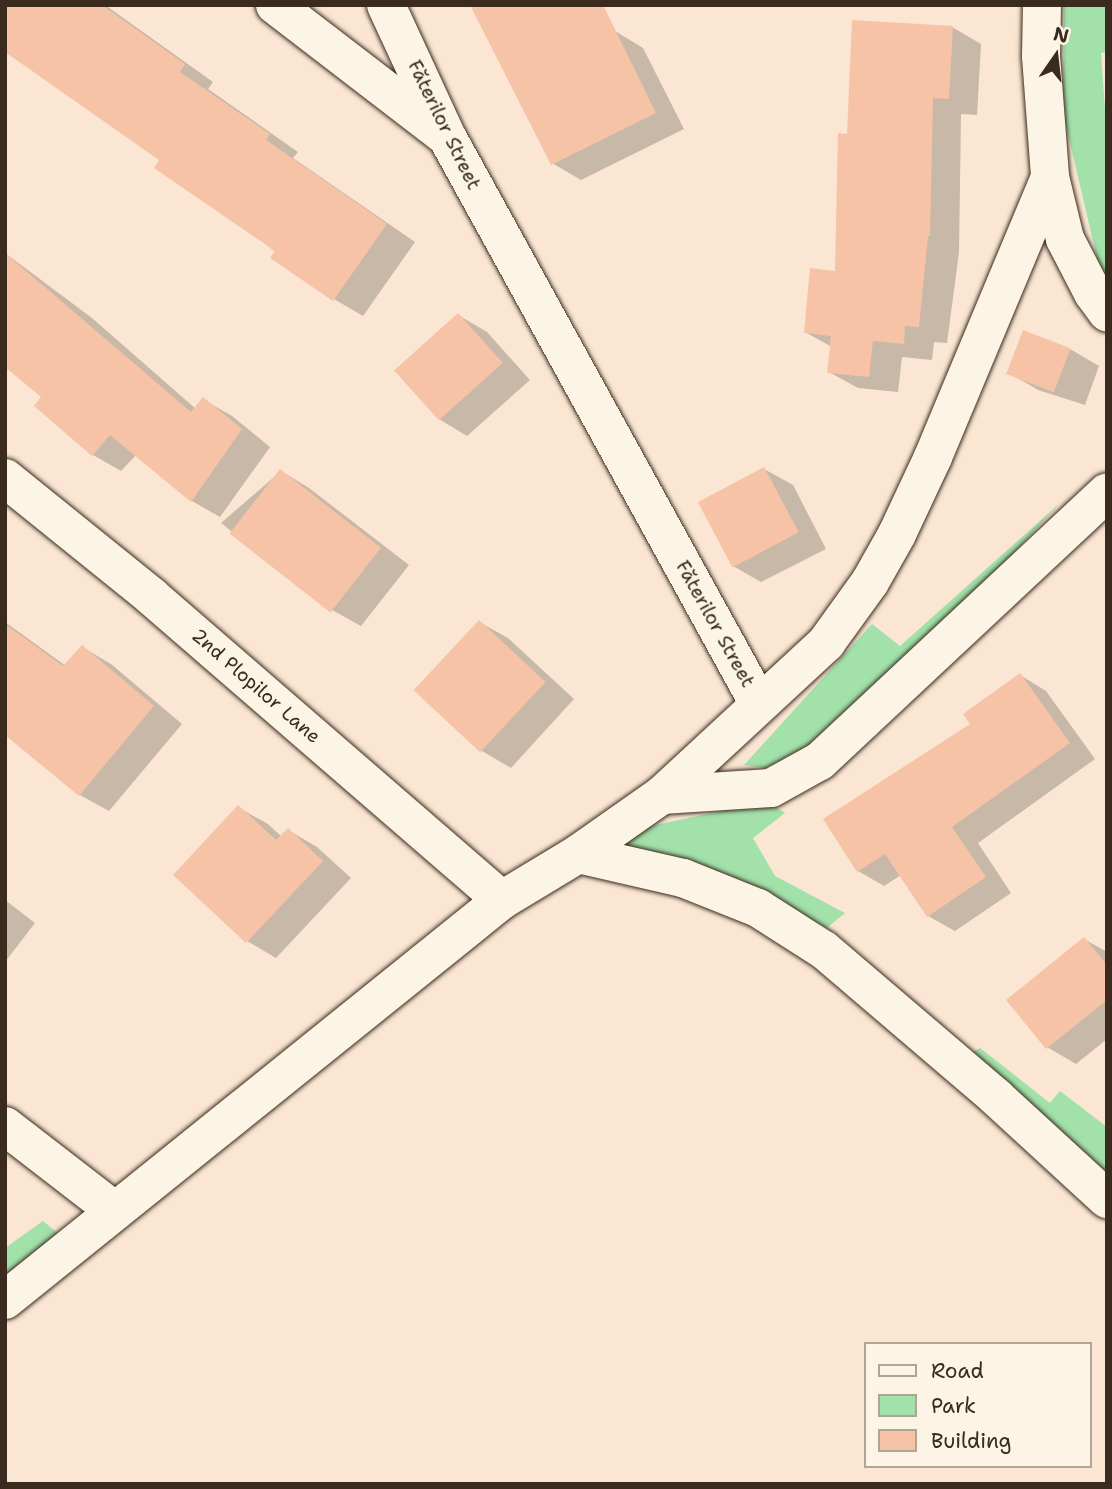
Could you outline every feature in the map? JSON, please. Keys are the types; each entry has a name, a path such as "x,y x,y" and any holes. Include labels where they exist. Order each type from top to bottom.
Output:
{"street":[{"path":"275,5 447,137"},
{"name":"Făterilor Street","path":"386,5 447,137 759,704 826,643 870,583 897,534 933,457 1050,177"},
{"name":"Făterilor Street","path":"1042,5 1041,56 1050,177 1065,239 1093,293 1107,312"},
{"name":"2nd Plopilor Lane","path":"5,478 151,596 502,900"},
{"path":"662,795 771,788 820,761 1107,492"},
{"path":"5,1300 502,900 578,854 662,795 759,704"},
{"path":"578,854 682,878 758,908 824,950 1006,1106 1107,1199"},
{"path":"5,1126 115,1211"}],"green space":[{"path":"1064,5 1107,5 1107,52 1101,53 1107,137 1107,274 1101,275 1063,113"},
{"path":"1059,504 975,595 806,751 765,768 744,765 872,624 900,646"},
{"path":"768,801 785,813 753,838 775,876 845,913 827,928 737,883 616,847 637,829"},
{"path":"980,1048 1050,1103 1060,1091 1107,1127 1107,1185 967,1055"},
{"path":"43,1221 60,1235 5,1278 5,1248"}],"building":[{"path":"5,5 102,5 185,64 180,72 270,134 266,140 387,224 333,301 270,258 275,251 154,168 159,160 5,52"},
{"path":"470,5 603,5 656,113 551,165"},
{"path":"852,20 953,26 949,99 933,98 930,236 919,327 905,326 904,344 873,341 869,377 827,373 831,336 804,333 810,268 835,271 838,133 847,134"},
{"path":"5,253 191,412 203,397 242,429 191,502 110,435 92,456 34,406 41,397 5,367"},
{"path":"458,313 503,363 439,420 394,371"},
{"path":"1023,330 1071,348 1054,392 1006,374"},
{"path":"764,467 799,532 733,568 698,502"},
{"path":"280,469 381,548 330,612 230,534"},
{"path":"479,620 546,682 480,752 414,690"},
{"path":"5,624 63,666 82,645 154,706 79,796 5,735"},
{"path":"1020,673 1070,743 952,827 986,877 927,917 885,854 857,872 823,819 970,724 963,714"},
{"path":"238,805 276,840 288,828 323,861 246,943 173,875"},
{"path":"1084,937 1107,965 1107,1000 1046,1049 1006,1000"}]}
